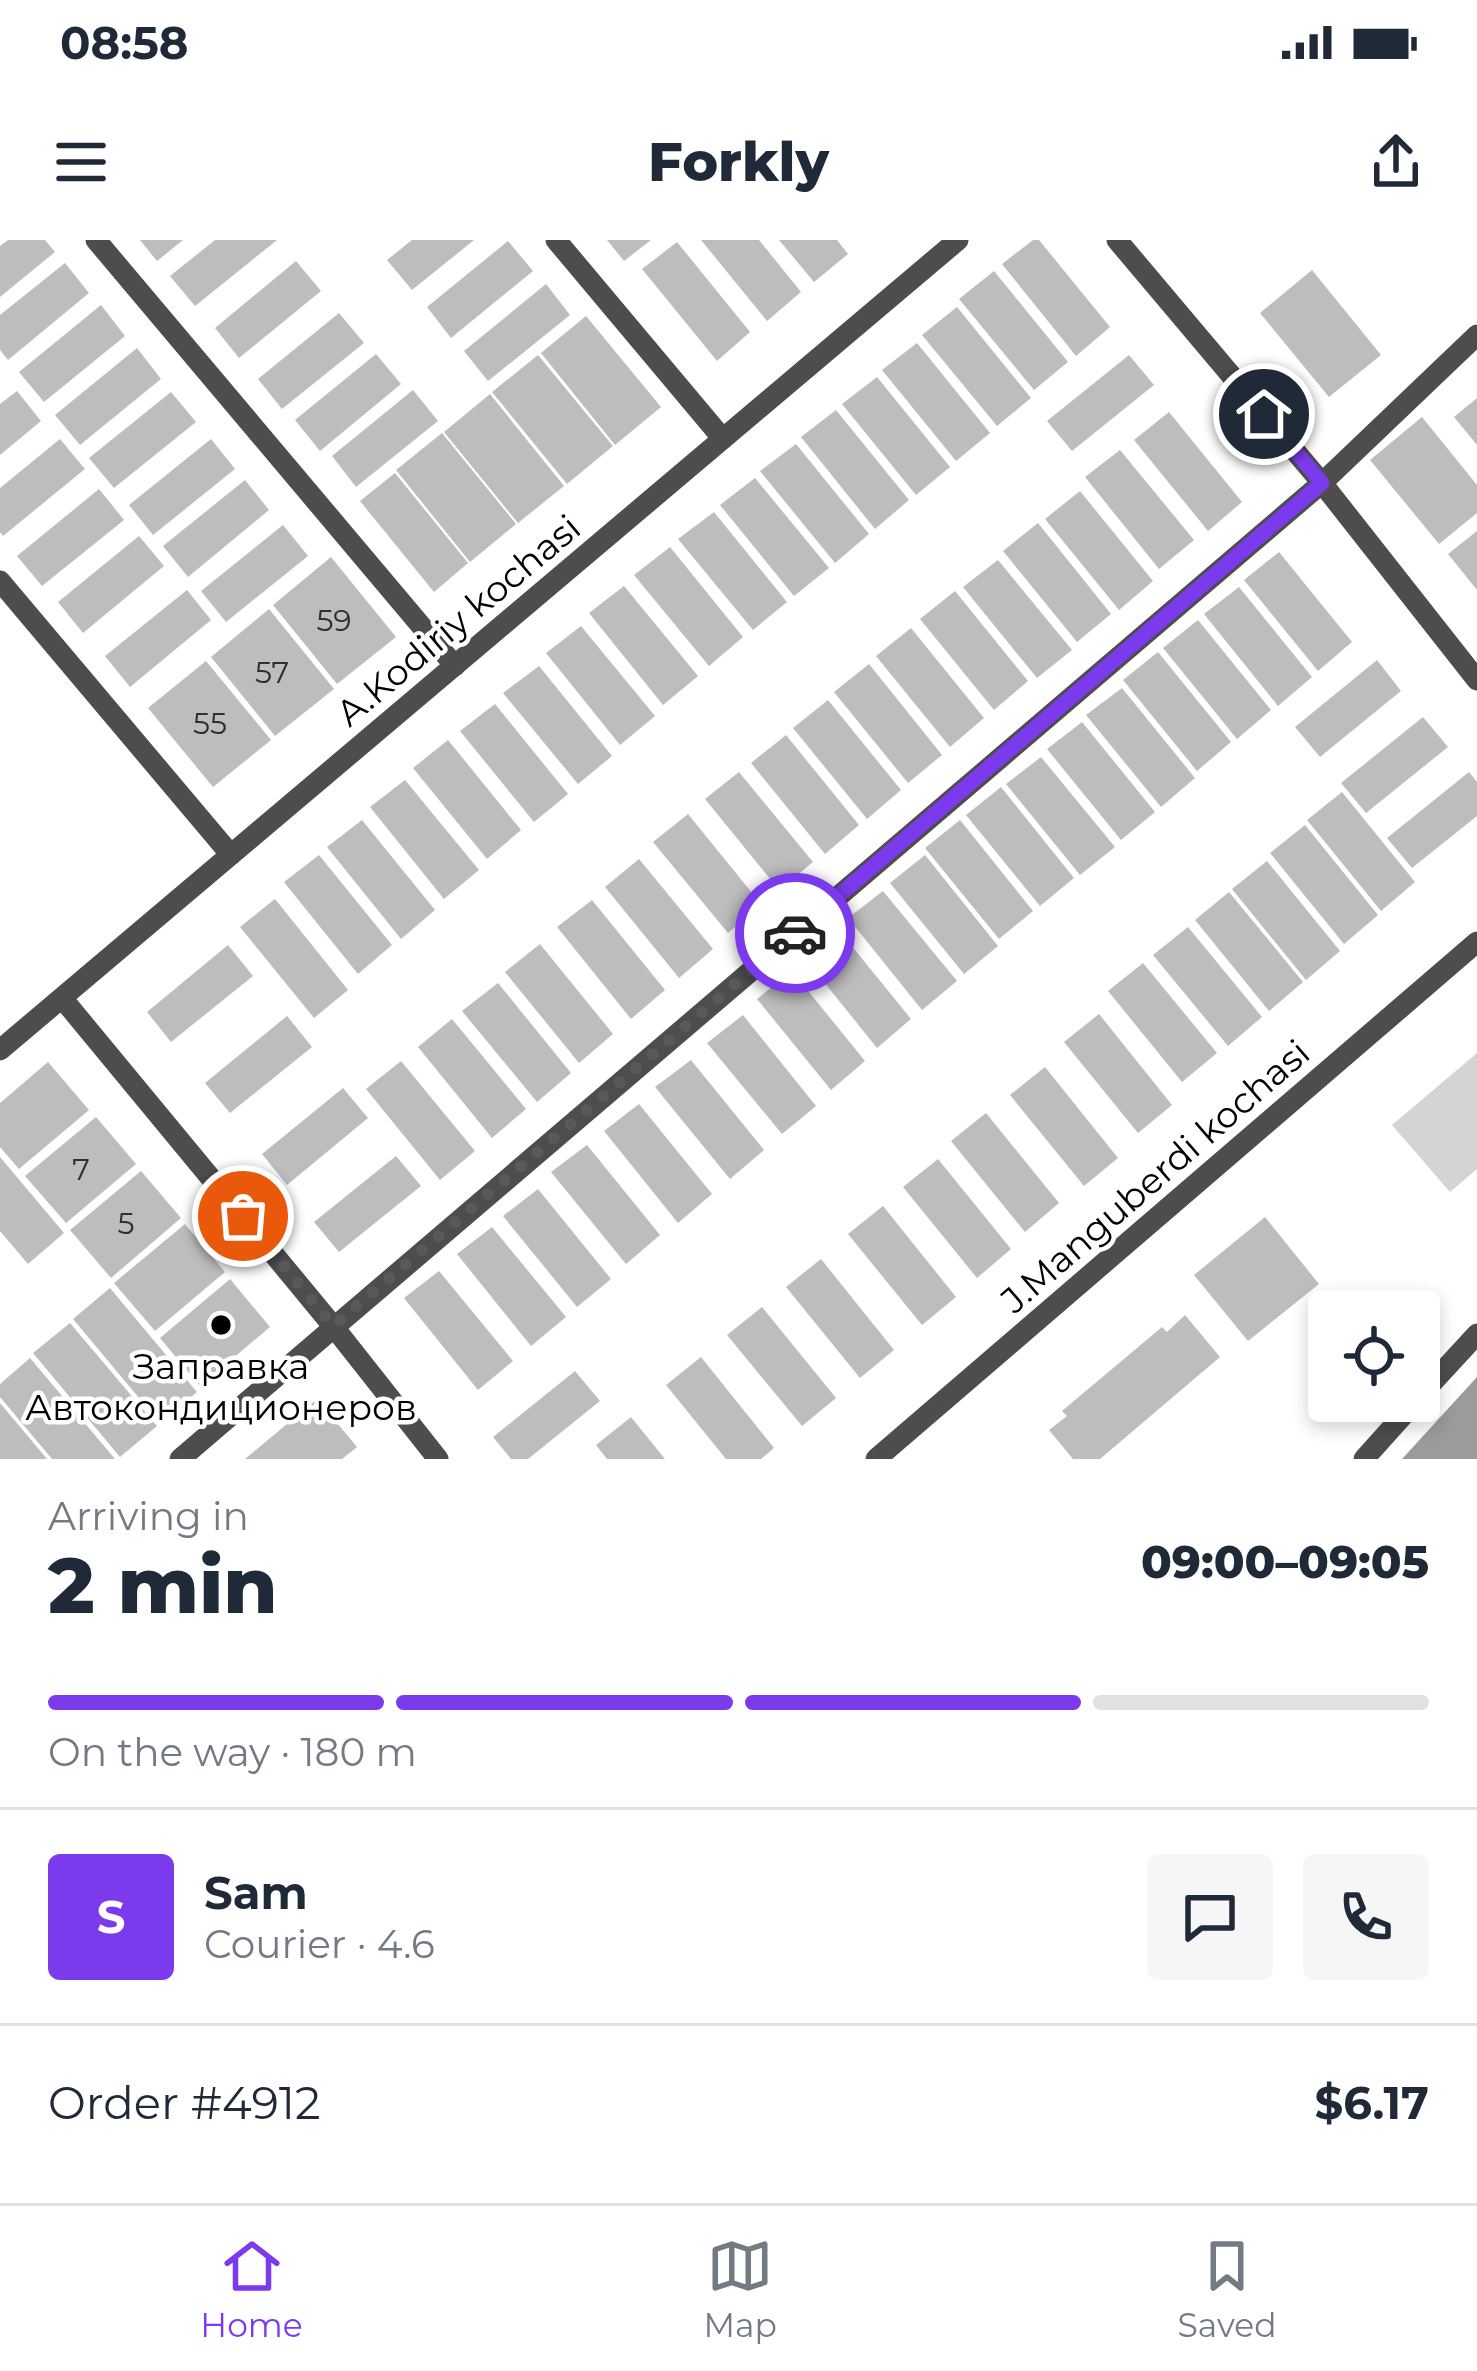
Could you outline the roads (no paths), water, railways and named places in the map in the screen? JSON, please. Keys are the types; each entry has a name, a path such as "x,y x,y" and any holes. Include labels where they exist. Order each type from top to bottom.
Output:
{"street":[{"path":"96,240 454,666"},
{"path":"556,240 723,440"},
{"name":"A.Kodiriy kochasi","path":"0,1051 958,240"},
{"path":"1117,240 1322,483 1477,680"},
{"path":"180,1459 1322,483 1477,334"},
{"path":"0,581 230,855"},
{"name":"J.Manguberdi kochasi","path":"876,1459 1477,942"},
{"path":"62,998 439,1459"},
{"path":"1440,1374 1477,1334"},
{"path":"1364,1459 1397,1422"}],"place":[{"name":"Заправка Автокондиционеров","path":"221,1325"}]}
